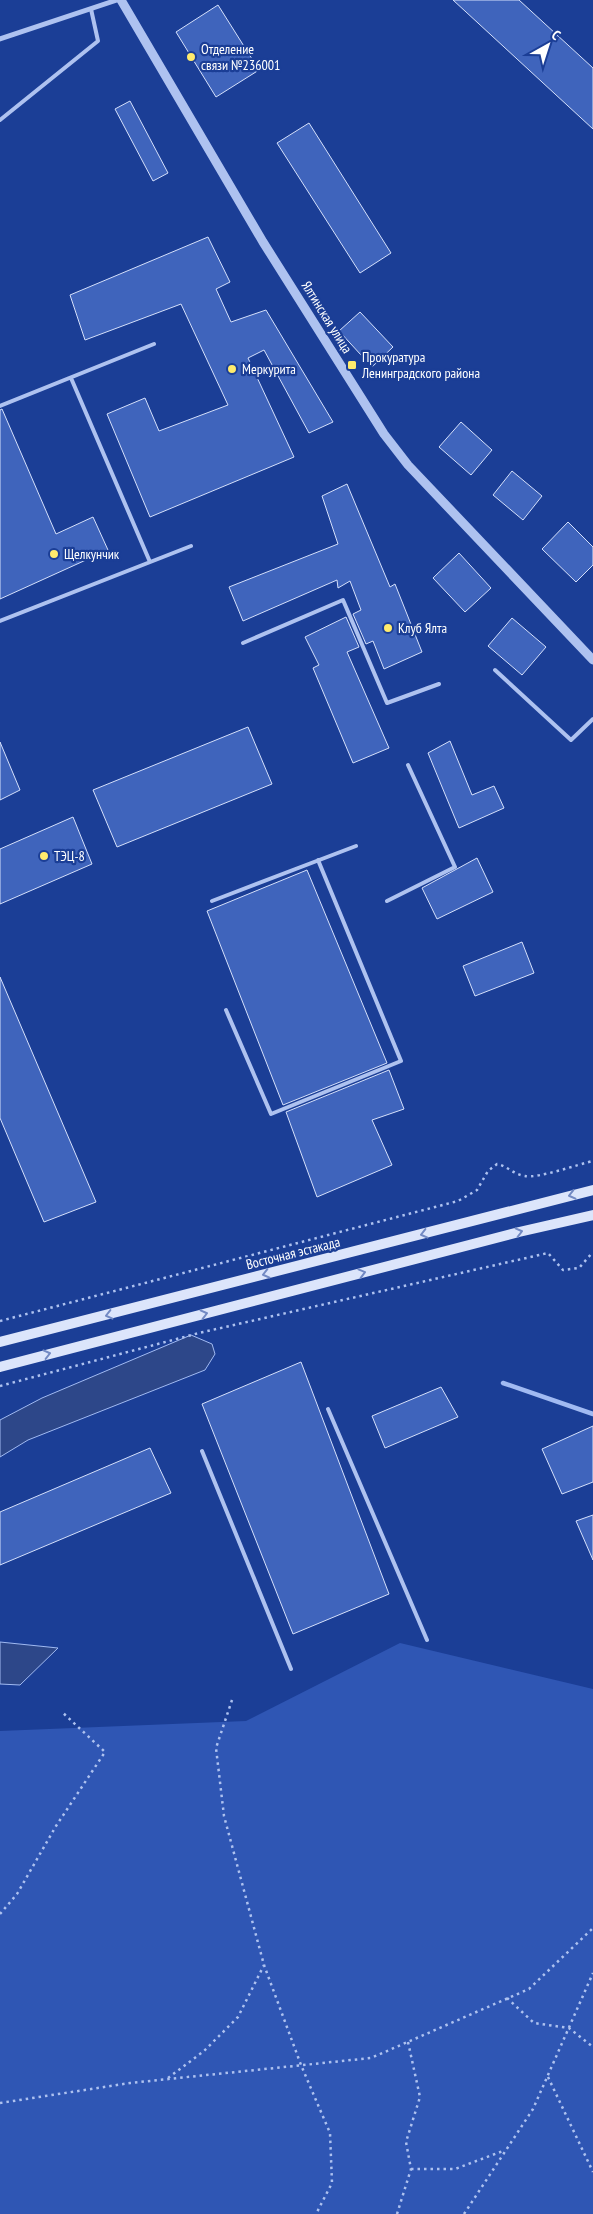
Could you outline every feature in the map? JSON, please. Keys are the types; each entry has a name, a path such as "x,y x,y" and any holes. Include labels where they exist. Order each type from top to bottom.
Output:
{"main road":[{"name":"Восточная эстакада","path":"0,1342 593,1190"},
{"path":"0,1367 593,1215"}],"street":[{"path":"0,39 117,0"},
{"name":"Ялтинская улица","path":"121,0 263,242 384,434 408,465 593,660"}],"lane":[{"path":"0,120 98,41 91,9"},
{"path":"0,406 154,344"},
{"path":"71,378 150,562"},
{"path":"0,621 191,546"},
{"path":"243,643 343,600 387,703 439,684"},
{"path":"495,670 571,740 593,719"},
{"path":"387,901 455,866 408,765"},
{"path":"212,901 356,846"},
{"path":"226,1010 271,1114 401,1061 318,860"},
{"path":"328,1408 427,1640"},
{"path":"202,1451 291,1669"}],"path":[{"path":"0,1321 458,1201 477,1190 488,1171 497,1164 503,1165 514,1174 528,1177 593,1161"},
{"path":"0,1386 199,1333 548,1253 563,1270 579,1268 593,1252"},
{"path":"232,1700 216,1748 224,1816 264,1965 301,2065 330,2134 332,2183 316,2214"},
{"path":"0,1914 17,1894 56,1826 105,1752 62,1712"},
{"path":"0,2103 167,2079 371,2058 529,1989 593,1928"},
{"path":"167,2079 204,2051 238,2017 264,1965"},
{"path":"464,2214 504,2150 533,2109 593,1973"},
{"path":"507,1998 534,2023 569,2028 593,2047"},
{"path":"397,2214 411,2169 406,2142 420,2096 408,2042"},
{"path":"548,2077 593,2172"},
{"path":"411,2169 455,2169 504,2150"}],"shaded area":[{"path":"191,1335 212,1344 215,1354 205,1370 28,1440 0,1457 0,1420 42,1398"},
{"path":"0,1642 58,1648 20,1685 0,1684"},
{"path":"400,1643 593,1689 593,2214 0,2214 0,1731 246,1721"}],"building":[{"path":"453,0 519,0 593,68 593,129"},
{"path":"218,5 259,70 216,97 176,32"},
{"path":"130,101 168,173 153,181 115,109"},
{"path":"309,123 391,253 360,273 277,143"},
{"name":"Меркурита","path":"208,237 230,282 216,289 231,322 266,310 333,422 309,433 264,350 248,358 294,457 150,517 107,414 145,398 159,431 228,405 181,304 85,340 70,295"},
{"path":"360,312 393,347 372,367 339,331"},
{"path":"2,409 56,534 93,517 108,550 0,599 0,410"},
{"path":"461,422 492,450 471,475 439,447"},
{"path":"512,471 542,496 523,520 493,495"},
{"path":"347,484 390,587 395,584 422,652 384,669 373,641 366,644 353,614 361,610 350,581 338,588 337,580 243,621 229,587 338,544 322,496"},
{"path":"568,522 593,547 593,565 576,582 542,549"},
{"path":"459,553 491,588 465,612 433,578"},
{"path":"346,617 359,647 347,652 389,748 353,763 313,668 319,665 305,637"},
{"path":"512,618 546,647 522,675 488,646"},
{"path":"248,727 272,784 117,847 93,790"},
{"path":"450,741 472,795 494,786 504,808 459,828 428,753"},
{"path":"0,742 20,790 0,800"},
{"name":"ТЭЦ-8","path":"73,817 92,864 0,904 0,849"},
{"path":"477,858 493,892 437,919 422,888"},
{"path":"307,870 387,1063 283,1105 207,911"},
{"path":"522,942 534,973 475,996 463,966"},
{"path":"0,977 96,1202 44,1222 0,1118"},
{"path":"389,1070 404,1109 372,1120 392,1165 317,1197 286,1112"},
{"path":"301,1362 389,1594 293,1634 202,1404"},
{"path":"441,1387 458,1417 385,1448 372,1416"},
{"path":"593,1426 593,1482 562,1494 542,1449"},
{"path":"150,1448 171,1493 0,1565 0,1512"},
{"path":"593,1515 593,1560 576,1521"}],"waterway":[{"path":"503,1383 593,1414"}],"place":[{"name":"Отделение связи №236001","path":"191,57"},
{"name":"Прокуратура Ленинградского района","path":"352,365"},
{"name":"Меркурита","path":"232,369"},
{"name":"Щелкунчик","path":"54,554"},
{"name":"Клуб Ялта","path":"388,628"},
{"name":"ТЭЦ-8","path":"44,856"}]}
